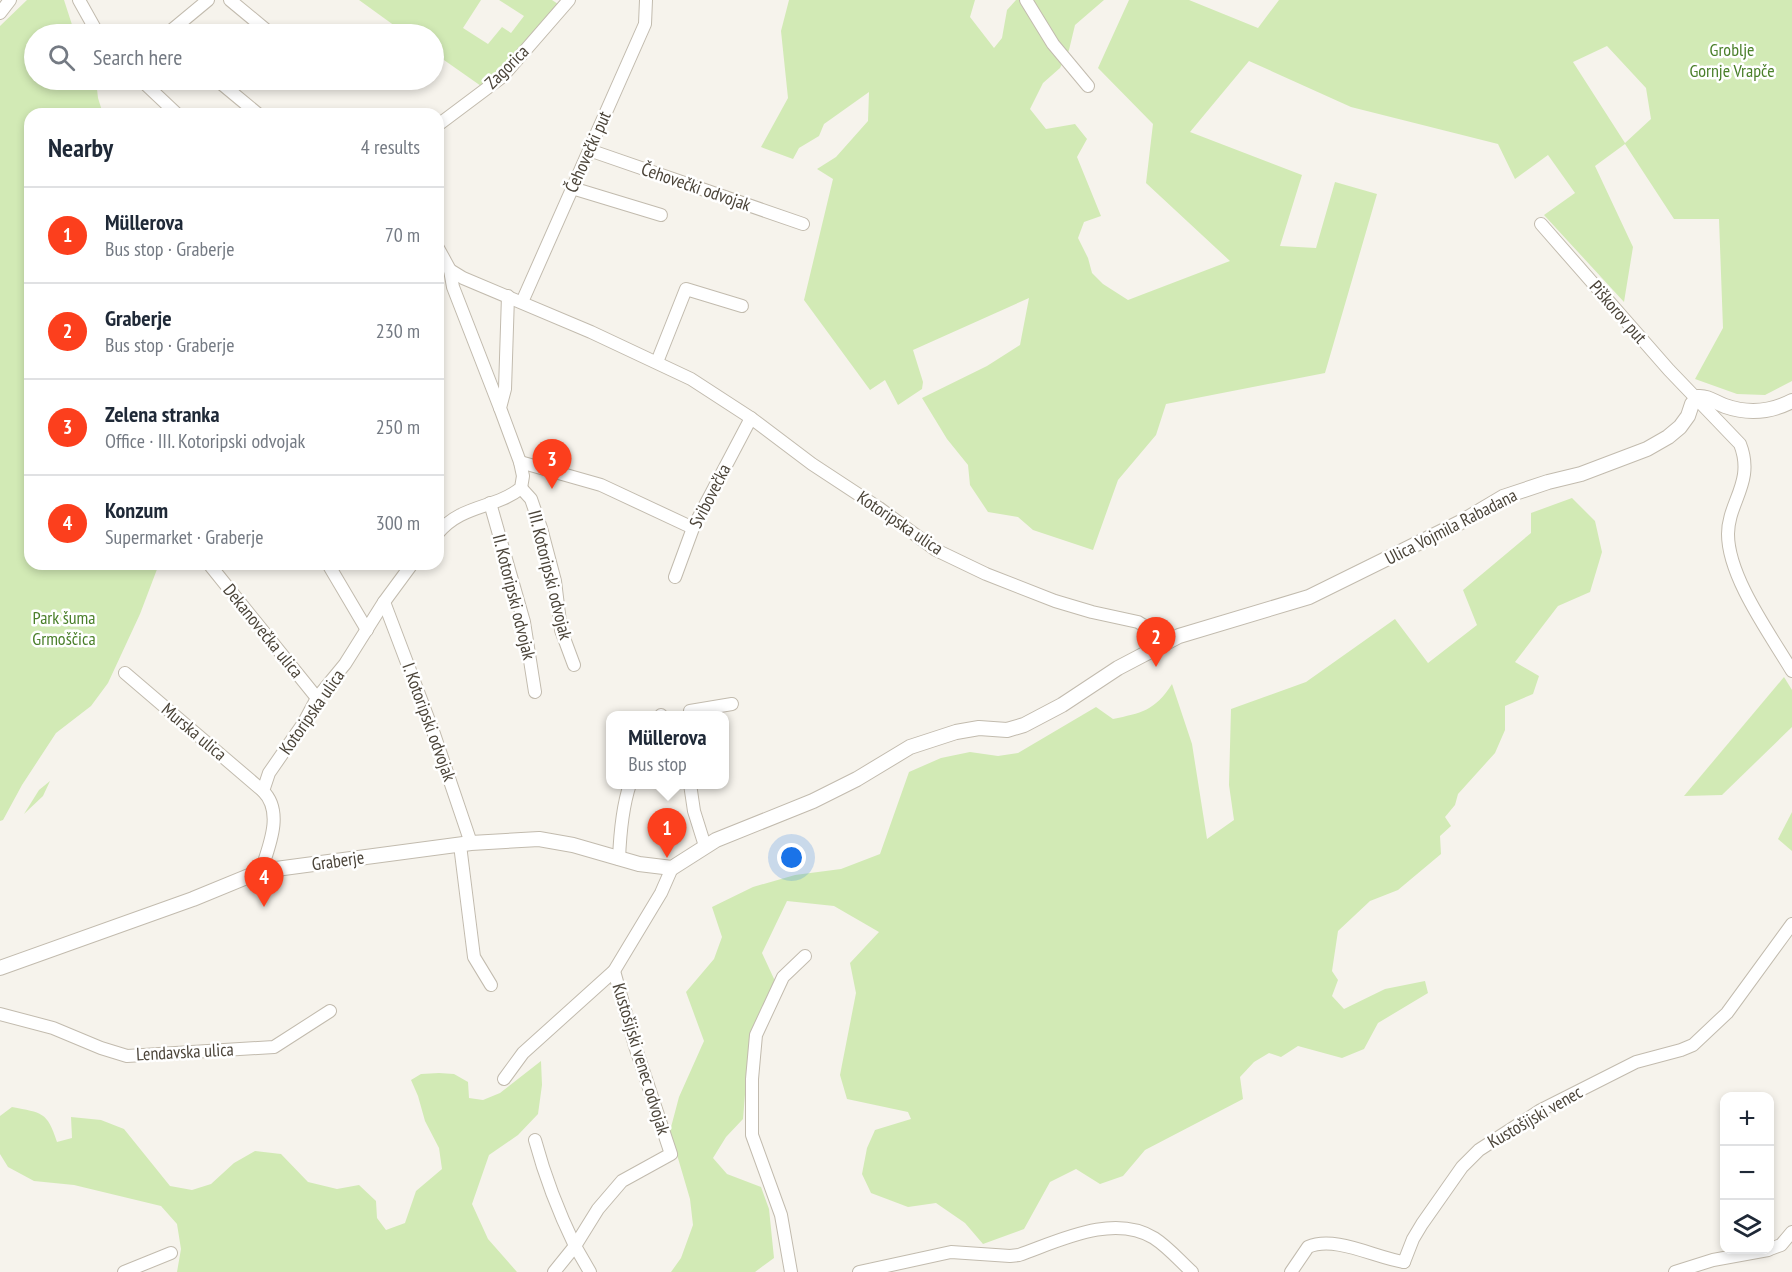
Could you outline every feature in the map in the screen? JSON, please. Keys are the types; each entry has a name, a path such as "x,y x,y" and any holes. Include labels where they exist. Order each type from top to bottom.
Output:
{"street":[{"path":"0,13 10,0"},
{"path":"79,0 92,24"},
{"path":"183,24 208,0"},
{"path":"230,0 259,24"},
{"name":"Zagorica","path":"444,120 502,77 569,0"},
{"name":"Čehovečki put","path":"522,302 645,24 646,0"},
{"path":"1026,0 1053,44 1088,87"},
{"path":"152,90 171,108"},
{"path":"229,90 251,108"},
{"name":"Čehovečki odvojak","path":"589,150 803,224"},
{"path":"572,188 661,215"},
{"name":"Piškorov put","path":"1541,224 1695,398"},
{"path":"444,259 450,270 453,288 500,408 523,476 521,488 514,494 467,511 444,526"},
{"name":"Kotoripska ulica","path":"450,270 463,278 522,302 691,379 751,418 812,464 879,508 936,550 986,574 1055,601 1138,622 1151,630 1162,644"},
{"path":"657,362 686,289 742,306"},
{"path":"500,408 505,389 508,296"},
{"path":"1695,398 1703,397 1732,409 1748,411 1778,408 1792,401"},
{"path":"1695,398 1736,439 1744,454 1744,477 1728,530 1731,554 1743,588 1792,671"},
{"name":"Ulica Vojmila Rabadana","path":"1162,644 1196,630 1309,597 1461,522 1503,497 1581,474 1647,449 1680,427 1688,416 1695,398"},
{"name":"Svibovečka","path":"675,577 693,528 751,418"},
{"path":"519,462 601,485 693,528"},
{"name":"III. Kotoripski odvojak","path":"521,488 531,499 541,528 555,581 561,630 574,665"},
{"name":"II. Kotoripski odvojak","path":"490,503 524,622 535,692"},
{"name":"Dekanovečka ulica","path":"214,570 317,698"},
{"path":"332,570 367,630"},
{"name":"Kotoripska ulica","path":"263,790 269,773 317,698 345,664 406,570"},
{"name":"I. Kotoripski odvojak","path":"384,602 434,734 465,844 474,957 491,985"},
{"path":"504,1079 523,1053 614,971 661,893 672,868 705,846 742,828 813,801 924,741 964,730 980,728 1007,730 1024,725 1062,705 1101,678 1162,644"},
{"name":"Murska ulica","path":"125,673 263,790"},
{"path":"690,711 732,704"},
{"path":"619,859 620,833 628,789"},
{"path":"691,789 694,811 705,846"},
{"path":"261,871 272,837 274,813 269,797 263,790"},
{"name":"Graberje","path":"0,968 193,899 261,871 465,844 539,839 573,845 639,864 672,868"},
{"name":"Kustošijski venec","path":"1291,1272 1308,1246 1322,1244 1366,1251 1405,1267 1413,1239 1422,1224 1462,1167 1479,1150 1541,1110 1636,1062 1693,1045 1727,1013 1792,924"},
{"path":"791,1272 781,1215 752,1135 752,1079 756,1035 783,977 805,956"},
{"name":"Kustošijski venec odvojak","path":"575,1246 598,1209 622,1181 671,1154 635,1046 614,971"},
{"name":"Lendavska ulica","path":"0,1014 53,1028 127,1056 274,1047 330,1011"},
{"path":"535,1140 557,1208 590,1272"},
{"path":"859,1272 951,1252 1019,1255 1102,1228 1125,1229 1150,1236 1192,1272"},
{"path":"1774,1247 1781,1245 1792,1232"},
{"path":"554,1272 575,1246"},
{"path":"124,1272 171,1253"},
{"path":"1675,1272 1713,1260 1744,1254"}],"green space":[{"name":"Park šuma Grmoščica","path":"27,0 64,0 72,24 24,24 24,90 97,90 101,108 24,108 24,570 157,570 140,614 108,683 91,706 56,733 22,785 3,820 0,821 0,26"},
{"path":"359,0 481,0 463,28 488,44 502,27 511,33 524,16 499,0 552,0 558,4 496,77 481,86 444,60 444,24 392,24"},
{"name":"Groblje Gornje Vrapče","path":"789,0 975,0 970,17 994,48 1002,38 1007,10 1016,0 1104,0 1075,25 1069,50 1060,68 1043,83 1030,109 1046,129 1075,124 1087,139 1077,157 1101,216 1084,222 1078,238 1088,258 1092,273 1103,284 1128,300 1230,261 1146,183 1153,124 1098,68 1129,0 1189,0 1258,28 1279,0 1792,0 1792,381 1765,395 1737,394 1695,379 1723,328 1719,219 1674,219 1625,144 1595,166 1633,247 1624,302 1544,215 1575,193 1548,155 1515,179 1498,144 1351,107 1249,61 1190,132 1302,175 1280,246 1316,248 1335,182 1377,194 1325,373 1166,404 1156,435 1118,480 1093,550 1033,530 1018,517 988,512 970,485 968,465 947,439 922,398 987,366 1020,345 1029,298 913,350 923,382 922,389 898,405 885,380 870,390 804,300 833,179 817,169 836,157 868,121 869,92 824,124 819,136 799,148 793,159 761,147 788,98 781,31","holes":["1607,46 1646,88 1651,119 1625,143 1573,62"]},
{"path":"1572,498 1595,521 1602,552 1590,592 1558,606 1515,662 1539,676 1533,694 1505,706 1505,730 1495,753 1458,794 1455,805 1445,817 1451,826 1440,836 1441,854 1398,890 1370,901 1338,931 1332,971 1338,980 1332,996 1344,1009 1385,989 1425,981 1428,993 1378,1023 1364,1049 1342,1058 1298,1046 1281,1057 1269,1053 1254,1062 1240,1077 1243,1099 1145,1150 1123,1176 1100,1184 1076,1169 1050,1182 1024,1229 983,1244 965,1223 936,1203 908,1207 871,1193 862,1174 867,1148 875,1130 911,1119 908,1112 847,1099 840,1075 856,993 850,963 879,932 834,906 787,901 762,953 775,981 750,1034 743,1119 726,1137 713,1158 727,1174 761,1187 769,1209 774,1258 755,1272 671,1272 681,1258 693,1225 690,1199 670,1131 679,1097 704,1041 686,992 714,959 722,937 712,907 753,887 795,875 841,869 880,854 909,772 941,758 970,752 998,756 1018,753 1096,707 1113,719 1147,709 1160,700 1172,684 1192,744 1207,839 1234,820 1229,785 1231,709 1306,682 1395,619 1428,663 1477,625 1463,590 1531,533 1531,513"},
{"path":"1784,677 1792,690 1792,727 1722,795 1684,796"},
{"path":"50,781 43,796 24,814 39,790"},
{"path":"1792,812 1792,851 1778,839"},
{"path":"541,1061 542,1085 538,1114 518,1135 489,1155 472,1204 488,1239 517,1272 177,1272 181,1249 177,1224 161,1206 74,1185 34,1181 8,1167 0,1154 0,1116 12,1107 42,1115 50,1124 57,1142 72,1138 71,1117 101,1120 124,1129 170,1186 192,1190 211,1184 234,1163 255,1151 281,1154 308,1182 337,1189 359,1185 376,1201 377,1218 386,1230 405,1223 416,1191 442,1169 439,1148 425,1121 411,1080 421,1074 454,1074 468,1082 469,1098 483,1100 500,1093"}],"place":[{"name":"Zelena stranka","path":"552,489"},
{"name":"Graberje","path":"1156,667"},
{"name":"Müllerova","path":"667,858"},
{"name":"Konzum","path":"264,907"}]}
